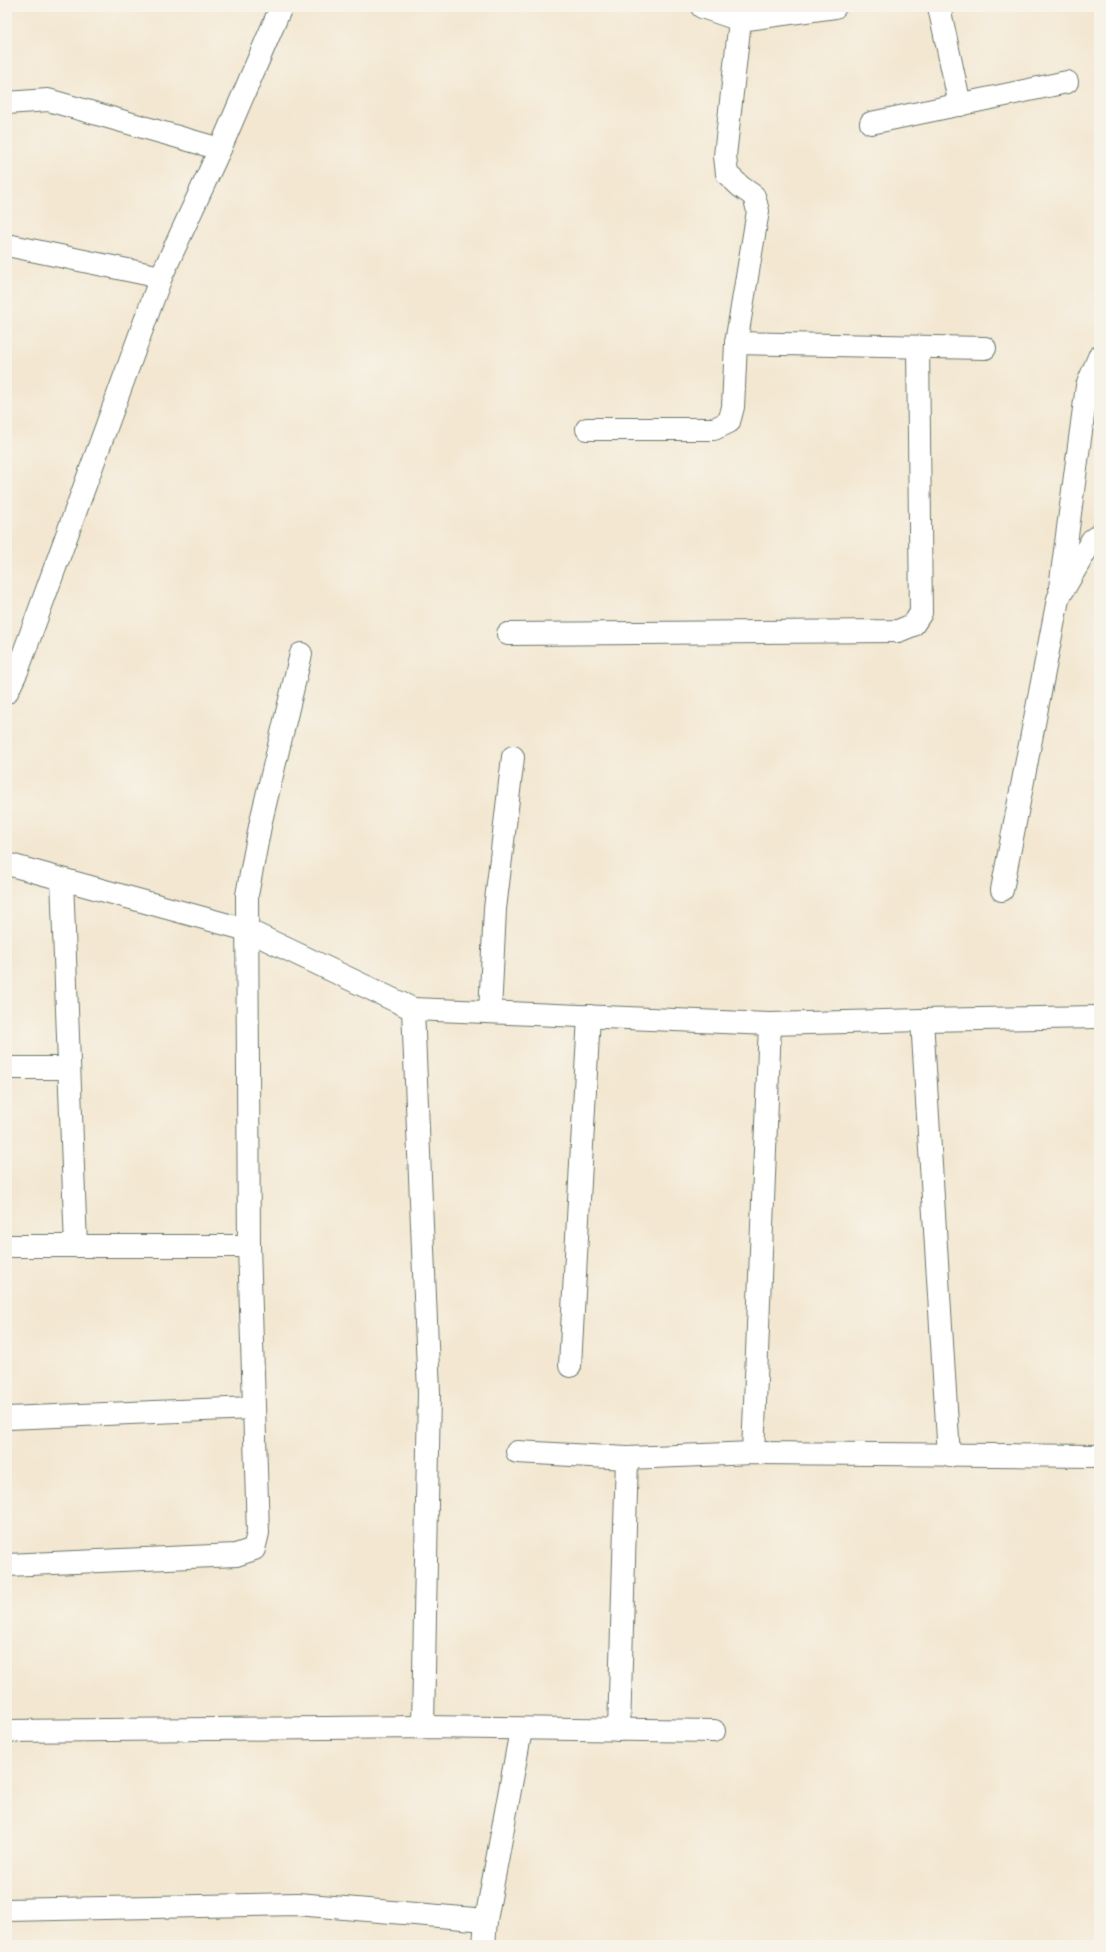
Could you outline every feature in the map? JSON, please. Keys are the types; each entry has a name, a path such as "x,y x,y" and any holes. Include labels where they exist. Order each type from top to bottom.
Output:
{"street":[{"path":"7,692 13,667 161,277 220,149 281,7"},
{"path":"702,7 740,20 835,7"},
{"path":"939,7 960,105"},
{"path":"588,429 714,429 728,422 733,407 736,343 758,211 754,196 726,174 725,156 740,20"},
{"path":"871,123 1067,82"},
{"path":"7,102 48,100 220,149"},
{"path":"7,245 161,277"},
{"path":"736,343 985,348"},
{"path":"508,634 898,631 913,625 920,613 918,347"},
{"path":"1002,890 1058,599 1087,386 1099,357"},
{"path":"1058,599 1092,540 1099,535"},
{"path":"7,1565 236,1555 254,1549 258,1533 249,1246 247,895 261,821 301,654"},
{"path":"490,1012 495,909 513,757"},
{"path":"7,864 247,930 413,1009 770,1024 1099,1017"},
{"path":"62,879 76,1246"},
{"path":"413,1009 430,1393 423,1727"},
{"path":"570,1366 589,1016"},
{"path":"922,1020 949,1456"},
{"path":"753,1453 770,1024"},
{"path":"7,1068 69,1068"},
{"path":"7,1246 249,1246"},
{"path":"7,1418 253,1408"},
{"path":"517,1452 627,1458 753,1453 949,1456 1099,1456"},
{"path":"618,1730 627,1458"},
{"path":"7,1731 423,1727 521,1730 714,1731"},
{"path":"484,1945 486,1920 521,1730"},
{"path":"7,1910 297,1904 486,1920"}]}
